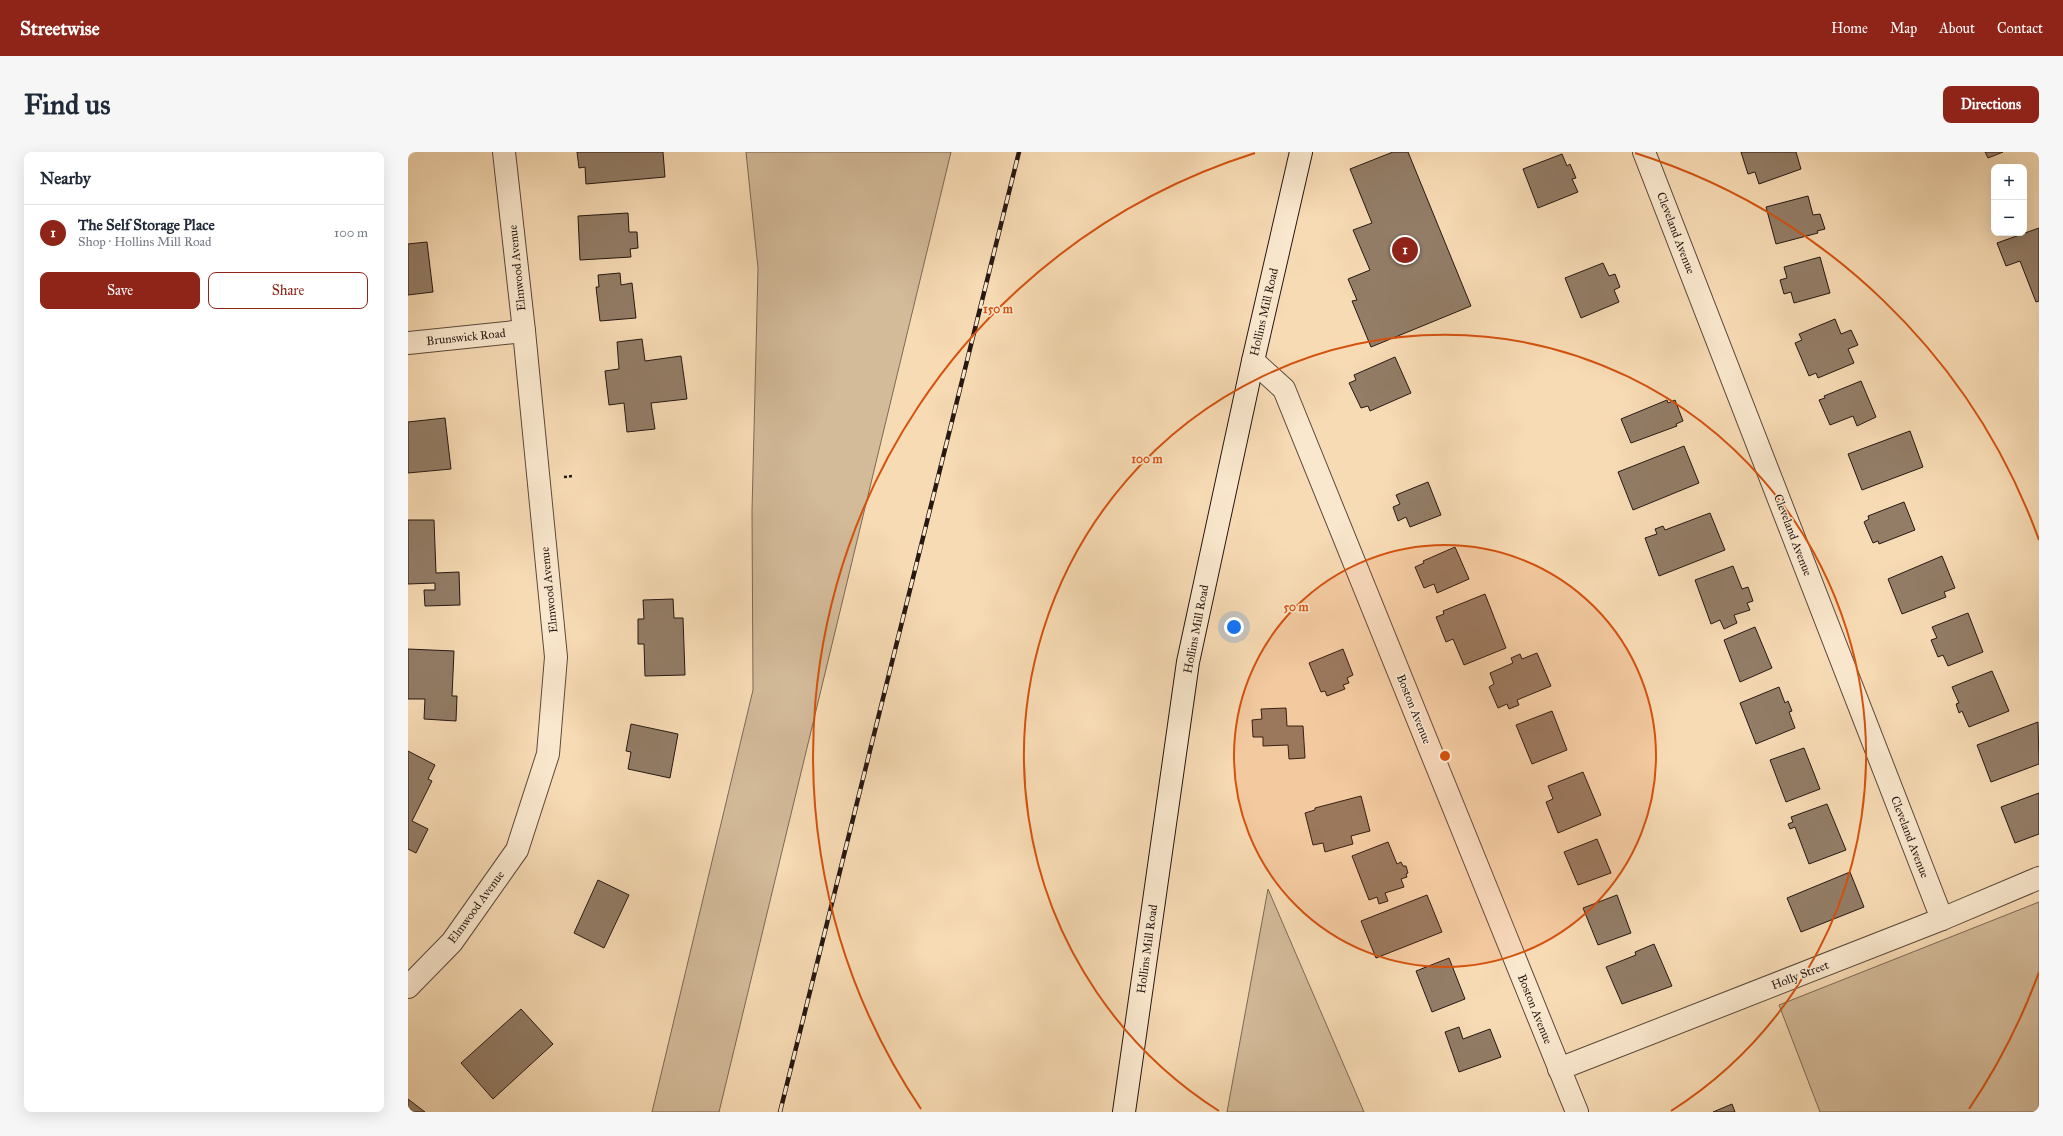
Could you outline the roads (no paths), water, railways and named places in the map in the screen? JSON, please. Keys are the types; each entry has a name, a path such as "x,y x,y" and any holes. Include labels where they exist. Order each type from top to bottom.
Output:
{"street":[{"name":"Elmwood Avenue","path":"408,987 452,942 517,850 548,754 556,656 524,331 504,152"},
{"name":"Hollins Mill Road","path":"1124,1112 1188,662 1253,361 1301,152"},
{"name":"Cleveland Avenue","path":"1644,152 1942,919"},
{"name":"Brunswick Road","path":"408,343 524,331"},
{"name":"Boston Avenue","path":"1253,361 1284,389 1577,1112"},
{"name":"Holly Street","path":"1559,1069 1942,919 2039,878"}],"railway":[{"path":"780,1112 1019,152"}],"place":[{"name":"The Self Storage Place","path":"1405,250"}]}
